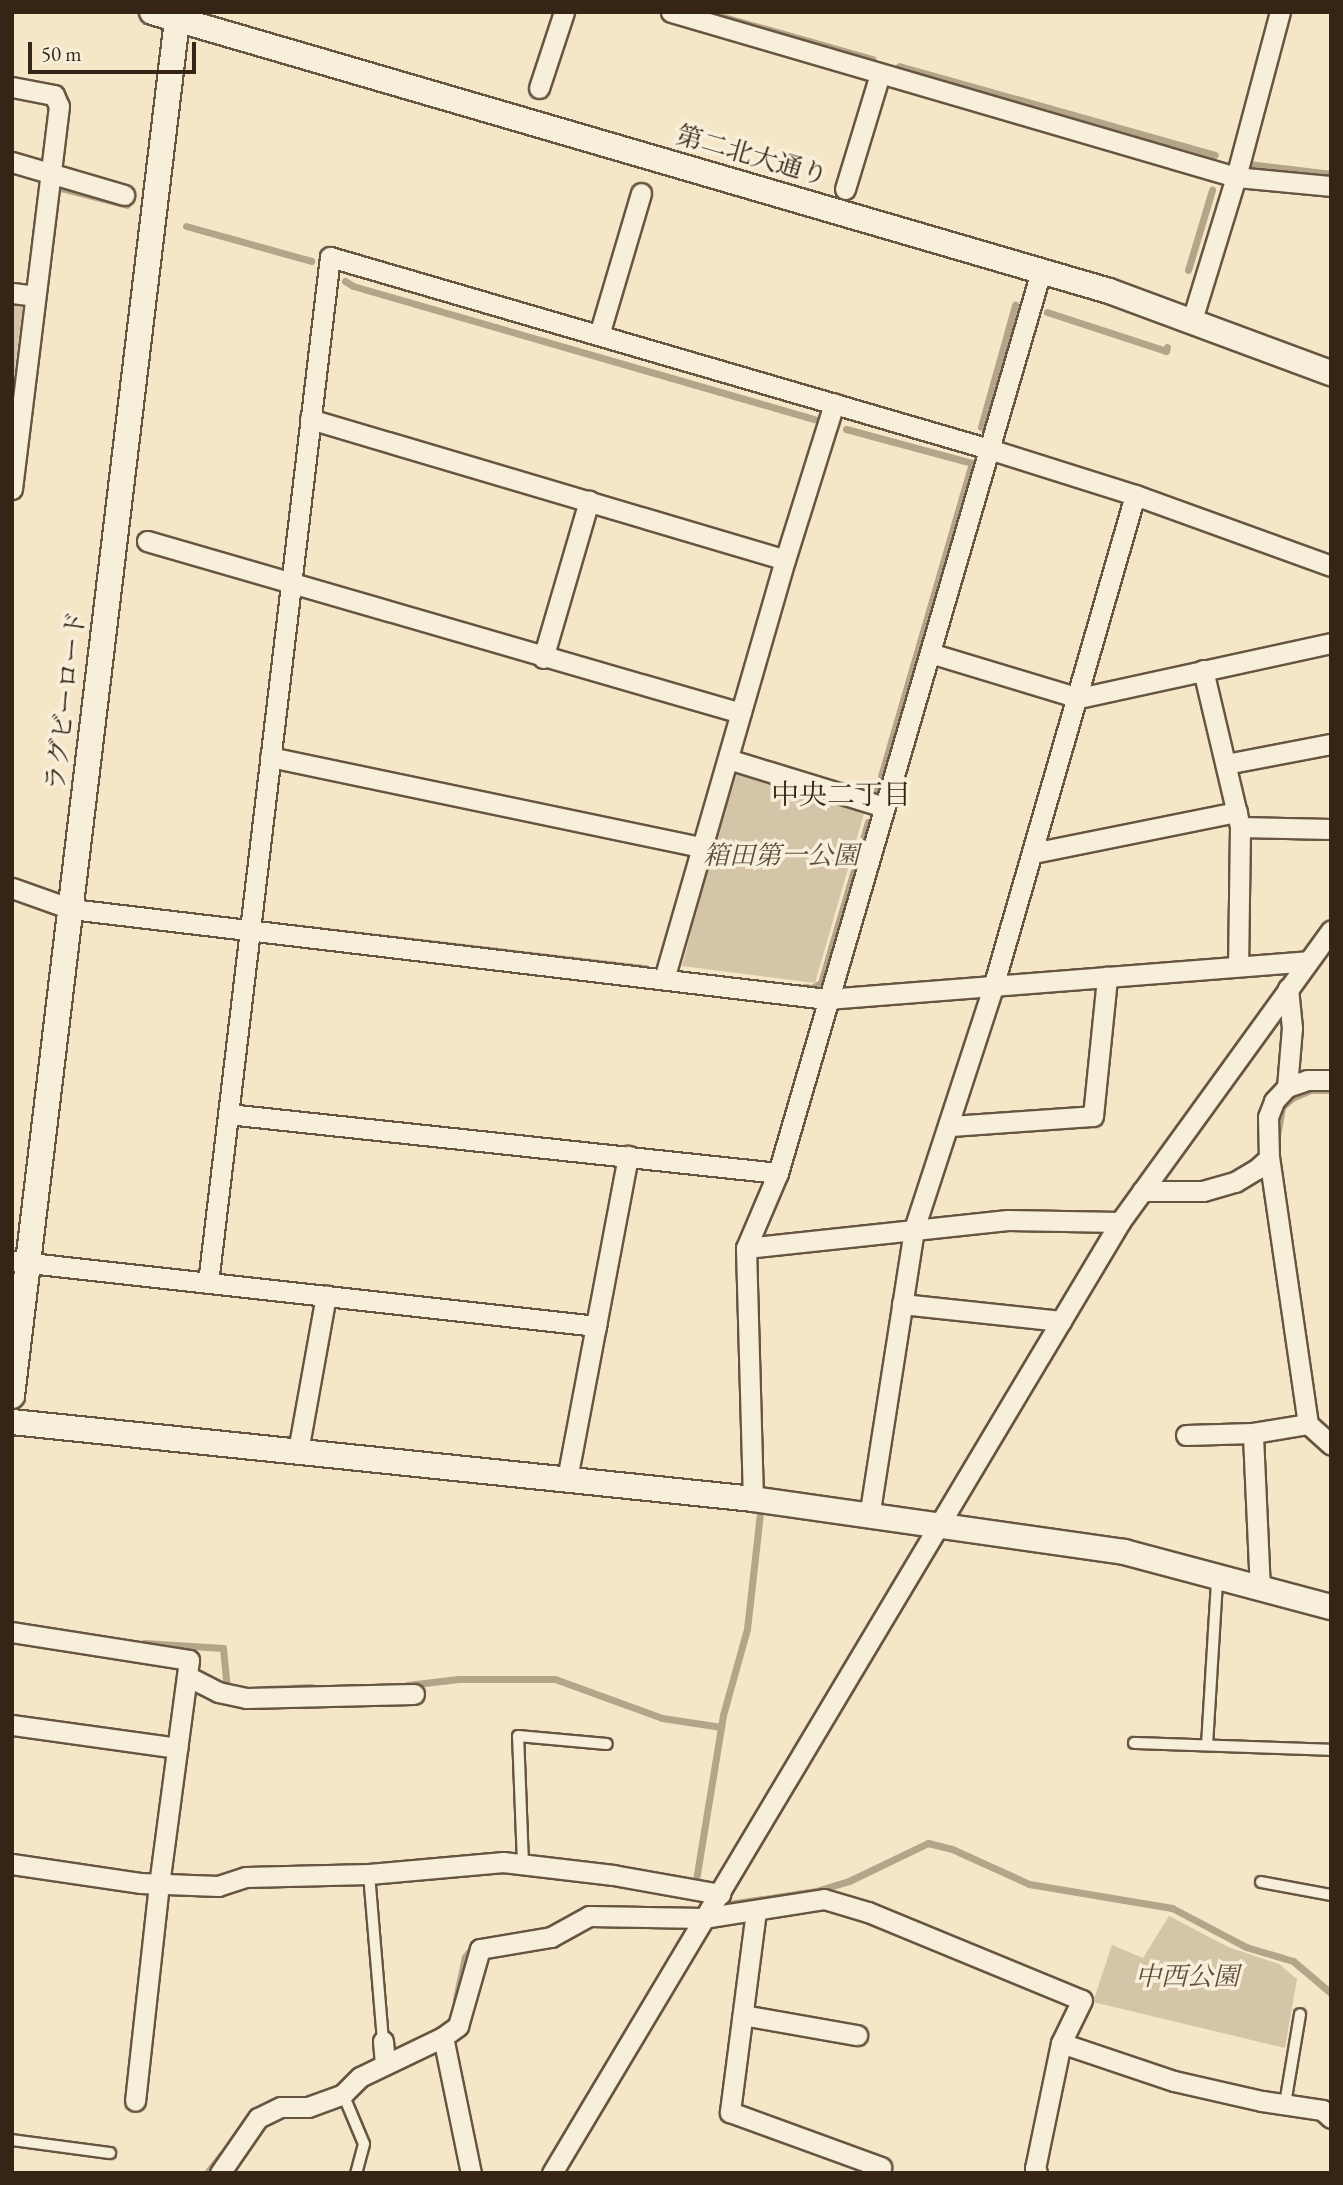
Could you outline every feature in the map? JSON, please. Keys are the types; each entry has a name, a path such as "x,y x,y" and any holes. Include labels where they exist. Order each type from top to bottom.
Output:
{"street":[{"name":"第二北大通り","path":"152,12 178,16 1041,271 1192,320 1331,373"},
{"path":"539,88 564,12"},
{"path":"671,12 1236,177 1331,186"},
{"path":"1192,320 1236,177 1280,12"},
{"name":"ラグビーロード","path":"12,1396 20,1262 71,909 178,16"},
{"path":"845,189 880,75"},
{"path":"12,87 54,95 60,106 49,172 12,489"},
{"path":"12,162 124,195"},
{"path":"599,335 641,193"},
{"path":"208,1283 330,257 989,449 1135,495 1331,566"},
{"path":"752,1499 747,1248 778,1173 1041,271"},
{"path":"12,293 36,296"},
{"path":"664,979 785,560 834,404"},
{"path":"310,419 785,560"},
{"path":"869,1517 914,1229 950,1126 993,987 1079,698 1135,495"},
{"path":"543,658 589,501"},
{"path":"147,541 543,658 741,713"},
{"path":"930,653 1079,698 1331,643"},
{"path":"1203,670 1238,820 1238,965"},
{"path":"1226,764 1331,744"},
{"path":"270,757 702,847"},
{"path":"727,759 884,807"},
{"path":"1033,853 1238,820 1331,829"},
{"path":"12,888 71,909 827,999 1307,961"},
{"path":"552,2173 1120,1222 1331,930"},
{"path":"950,1126 1093,1116 1107,977"},
{"path":"1287,1087 1292,1028 1288,988"},
{"path":"1331,1080 1307,1080 1287,1087 1274,1101 1268,1117 1269,1158 1308,1424 1331,1445"},
{"path":"228,1114 778,1173"},
{"path":"567,1479 628,1156"},
{"path":"1142,1191 1203,1191 1235,1182 1258,1169 1269,1158"},
{"path":"747,1248 1008,1220 1120,1222"},
{"path":"20,1262 596,1326"},
{"path":"298,1451 326,1295"},
{"path":"902,1304 1061,1321"},
{"path":"12,1422 752,1499 936,1528 1124,1552 1217,1580 1331,1607"},
{"path":"1185,1435 1254,1433 1308,1424"},
{"path":"1254,1433 1260,1590"},
{"path":"12,1632 189,1660 159,1884 135,2101"},
{"path":"187,1676 218,1692 246,1699 414,1693"},
{"path":"12,1725 177,1748"},
{"path":"12,1864 159,1884 218,1886 246,1877 369,1874 503,1863 613,1875 720,1894"},
{"path":"219,2173 258,2118 281,2107 308,2107 342,2094 360,2077 385,2062 443,2037 458,2026 480,1950 551,1937 589,1916 704,1917 824,1899 868,1912 1082,2000 1060,2043 1035,2168 1037,2173"},
{"path":"756,1911 730,2112 881,2167"},
{"path":"743,2015 857,2035"},
{"path":"443,2037 471,2173"},
{"path":"383,2040 385,2062"},
{"path":"1060,2043 1174,2081 1322,2110 1331,2118"}],"lane":[{"path":"1207,1745 1217,1580"},
{"path":"523,1864 518,1736 607,1744"},
{"path":"1134,1743 1331,1750"},
{"path":"369,1874 383,2040"},
{"path":"1261,1882 1331,1895"},
{"path":"1285,2104 1300,2014"},
{"path":"342,2094 364,2144 356,2173"},
{"path":"12,2140 110,2153"}],"green space":[{"path":"12,305 23,305 12,393"},
{"name":"箱田第一公園","path":"734,771 865,810 815,983 682,966"},
{"name":"中西公園","path":"1169,1916 1228,1947 1279,1964 1297,1979 1285,2048 1093,2002 1112,1945 1143,1958"}],"waterway":[{"path":"706,12 872,59"},
{"path":"899,66 1215,155"},
{"path":"1248,164 1331,174"},
{"path":"57,187 127,205"},
{"path":"1188,270 1212,190"},
{"path":"186,226 311,261"},
{"path":"345,281 353,286 814,419"},
{"path":"981,427 1015,305"},
{"path":"1047,312 1166,351 1167,347"},
{"path":"846,429 972,463 877,789"},
{"path":"804,987 812,988 821,983 868,822"},
{"path":"290,927 646,968"},
{"path":"1277,1136 1282,1107 1292,1098 1311,1090 1331,1090"},
{"path":"696,1880 723,1715 747,1629 760,1513"},
{"path":"144,1643 223,1648 227,1689"},
{"path":"407,1685 459,1679 555,1679 662,1718 721,1727"},
{"path":"264,1689 311,1687"},
{"path":"716,1906 816,1891 849,1881 928,1843 952,1849 1029,1884 1172,1908 1246,1947 1293,1961 1331,1993"},
{"path":"456,1999 465,1957 474,1945"},
{"path":"207,2173 222,2154"}],"district":[{"name":"中央二丁目","path":"841,794"}]}
